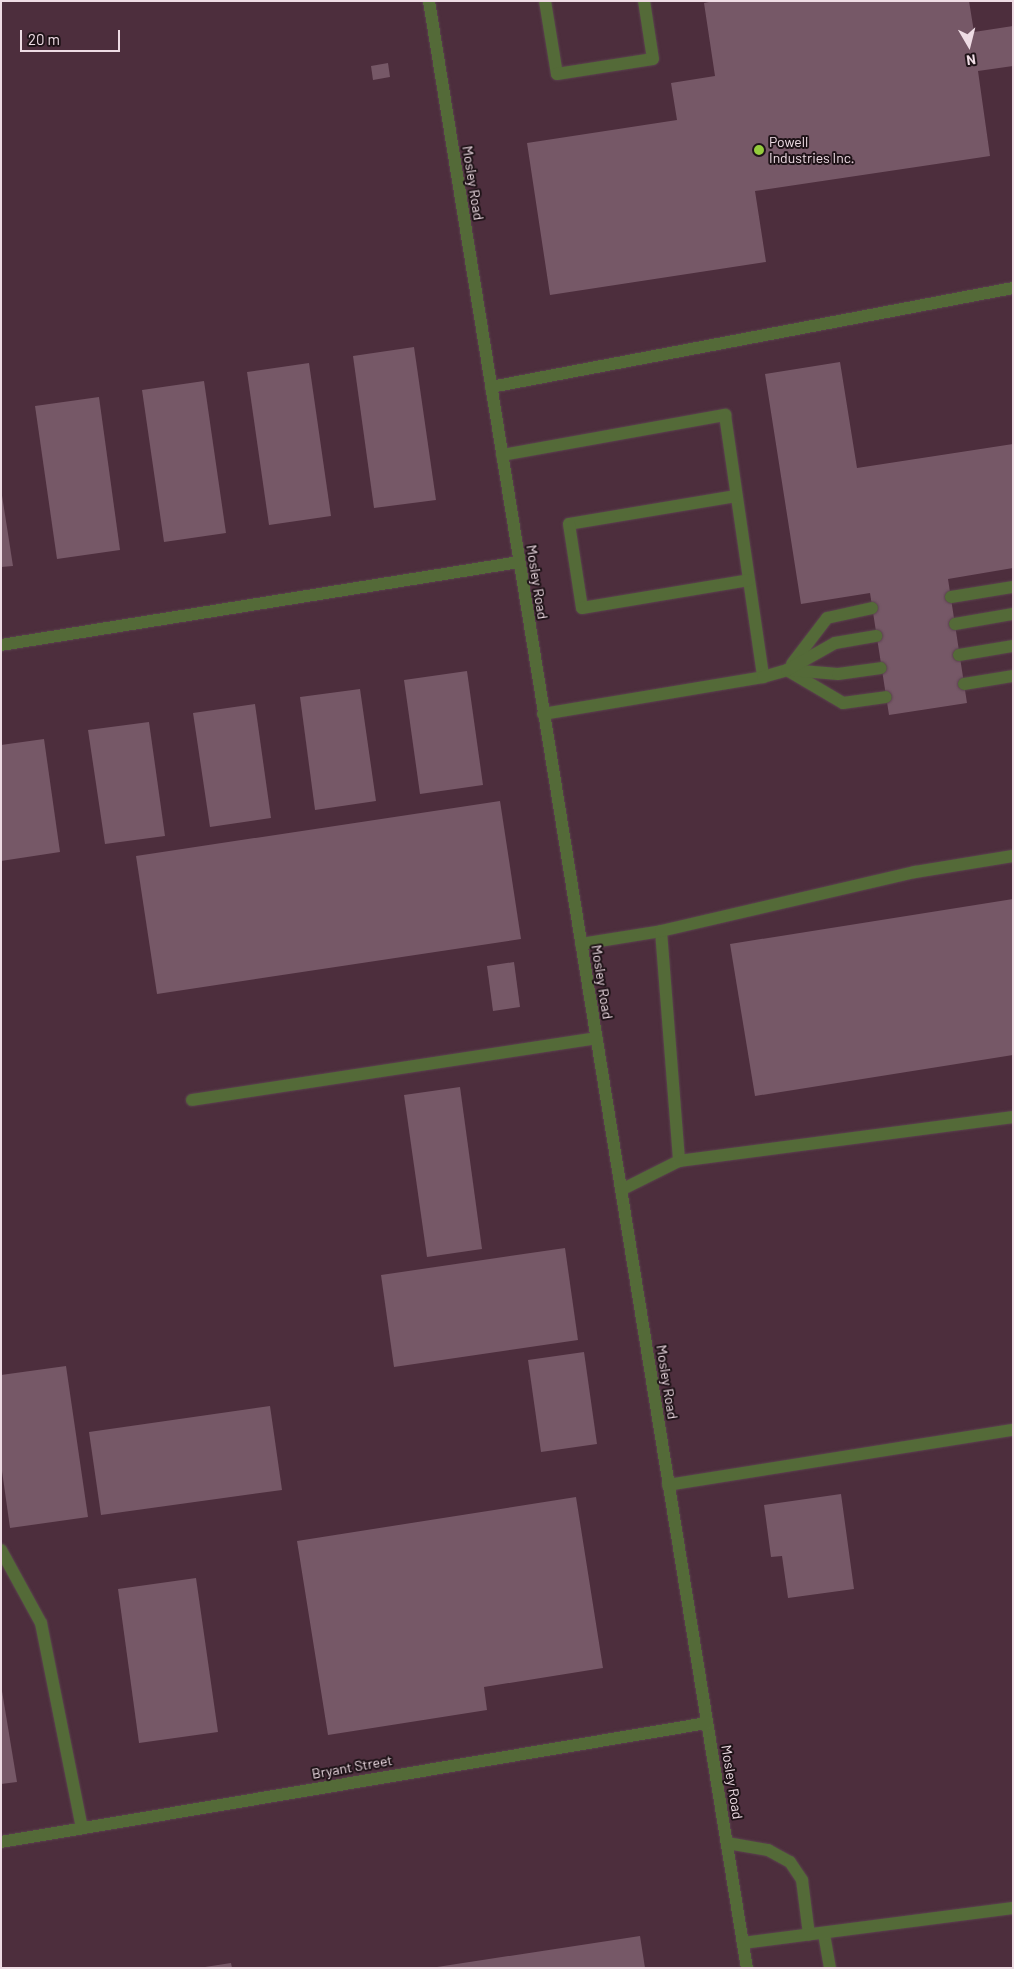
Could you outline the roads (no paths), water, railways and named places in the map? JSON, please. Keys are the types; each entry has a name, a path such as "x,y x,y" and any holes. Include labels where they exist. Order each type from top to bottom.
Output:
{"street":[{"name":"Mosley Road","path":"429,1 747,1968"},
{"path":"545,1 557,74 653,59 644,1"},
{"path":"491,387 1013,288"},
{"path":"502,455 725,415 762,678"},
{"path":"736,496 568,524 582,608 749,580"},
{"path":"1,645 519,562"},
{"path":"950,597 1013,587"},
{"path":"788,670 827,618 872,608"},
{"path":"955,624 1013,614"},
{"path":"543,714 762,678 788,670 835,643 876,636"},
{"path":"959,655 1013,646"},
{"path":"788,670 838,674 881,668"},
{"path":"788,670 843,703 886,697"},
{"path":"964,684 1013,676"},
{"path":"581,944 660,931 915,872 1013,856"},
{"path":"660,931 679,1161"},
{"path":"192,1100 596,1038"},
{"path":"620,1190 679,1161 1013,1117"},
{"path":"668,1485 1013,1430"},
{"path":"1,1550 41,1623 82,1828"},
{"name":"Bryant Street","path":"1,1842 707,1722"},
{"path":"726,1843 768,1850 790,1862 802,1880 809,1935"},
{"path":"743,1944 1013,1908"},
{"path":"824,1934 830,1968"}],"place":[{"name":"Powell Industries Inc.","path":"759,150"}]}
